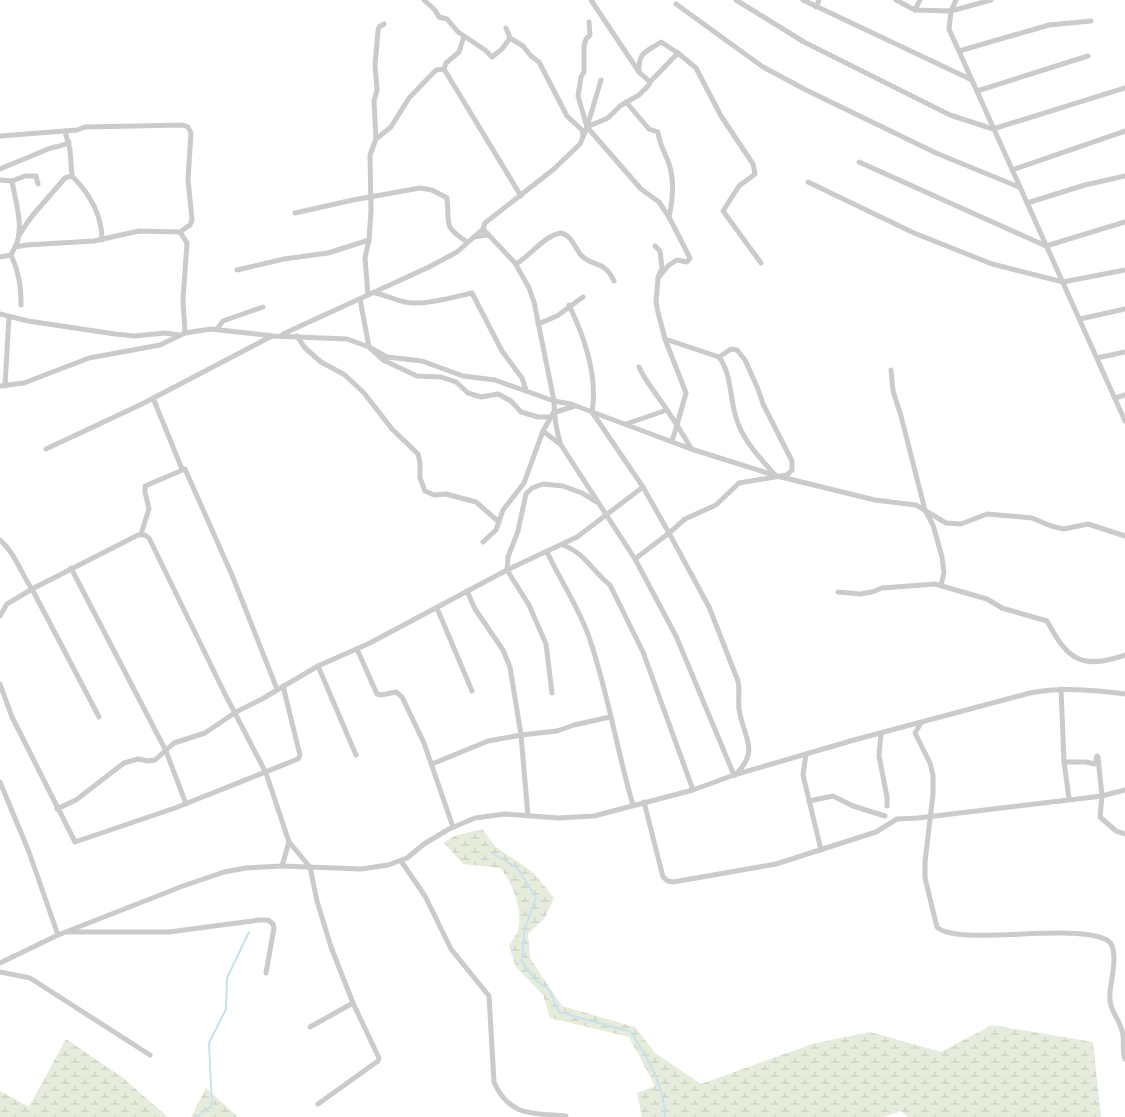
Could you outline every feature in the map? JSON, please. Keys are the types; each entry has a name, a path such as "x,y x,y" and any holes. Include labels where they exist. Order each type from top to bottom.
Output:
{"street":[{"path":"424,0 435,10 439,17 447,20 464,36 485,50 492,57 502,49 510,38"},
{"path":"591,0 639,72 650,82"},
{"path":"736,0 804,42 950,115 994,129 1125,88"},
{"path":"803,0 972,80"},
{"path":"816,7 818,0"},
{"path":"896,0 915,10 951,11 991,0"},
{"path":"915,10 920,0"},
{"path":"956,0 951,11 949,29 1125,421"},
{"path":"676,4 764,67 806,90 936,153 1019,187"},
{"path":"959,51 1049,25 1092,21"},
{"path":"589,22 590,35 586,39 584,46 584,72 581,77 578,96 587,127 641,189 659,202 669,217 690,258 686,262 677,260 669,265 658,278"},
{"path":"368,295 365,258 369,240 370,156 376,139 374,101 377,84 375,65 378,31 379,27 384,24"},
{"path":"506,28 510,38 523,46 531,56 539,62 567,116 582,130 584,138"},
{"path":"464,36 459,52 446,63 444,69 521,196"},
{"path":"639,72 638,62 641,56 661,42 678,52 696,68 721,116 753,164 755,174 739,186 723,211 761,263"},
{"path":"587,127 608,118 626,102 639,95 678,52"},
{"path":"977,91 1088,56"},
{"path":"376,139 391,127 409,98 436,70 444,69"},
{"path":"282,335 454,254 483,229 485,223 521,196 572,153 584,138 601,80"},
{"path":"626,102 649,128 658,132 660,143 669,163 673,181 672,203 669,217"},
{"path":"0,136 77,130 86,127 118,126 183,125 188,127 192,133 188,179 192,220 190,225 180,232 139,231 102,240 15,247"},
{"path":"65,131 69,142 72,176 94,203 102,231 102,240"},
{"path":"1012,170 1125,131"},
{"path":"0,169 38,155 47,149 64,146 69,142"},
{"path":"859,162 1046,246 1125,222"},
{"path":"0,180 12,180 32,175 36,176 38,184"},
{"path":"19,234 32,216 65,178 72,176"},
{"path":"1027,203 1085,185 1125,176"},
{"path":"11,255 18,242 19,234 19,221 12,180"},
{"path":"808,182 914,233 992,264 1063,282 1125,270"},
{"path":"295,213 420,188 432,190 446,198 447,219 451,231 467,242"},
{"path":"483,229 516,264 533,300 554,401 552,415 543,431 524,483 503,510 496,530 483,542"},
{"path":"180,232 187,243 183,300 185,333"},
{"path":"516,264 528,257 544,242 561,233 568,236 583,257 606,268 614,281"},
{"path":"474,237 488,235"},
{"path":"237,270 284,259 328,252 369,240"},
{"path":"655,246 660,251 662,268 658,278 656,302 665,339 686,393 672,441"},
{"path":"0,257 11,255"},
{"path":"11,255 18,269 21,284 21,305"},
{"path":"374,293 384,294 405,302 424,304 472,293 502,351 522,378 526,390"},
{"path":"538,324 557,316 569,305 583,297"},
{"path":"360,299 369,347 382,360 418,376 441,377 456,382 468,393 481,397 498,394 511,401 521,412 538,417 552,415 575,406"},
{"path":"569,305 580,332 590,368 594,400 592,412 644,487 669,533 709,607 738,681 740,693 739,710 748,740 749,753 746,765 734,776"},
{"path":"217,329 223,321 263,307"},
{"path":"1080,319 1125,309"},
{"path":"0,314 9,317 115,334 134,336 166,333 179,335"},
{"path":"9,317 2,386 24,383 89,358 160,345 185,333 217,329 273,336 282,335 347,339 369,347 386,357 422,361 463,376 495,380 554,401 575,406 691,449 777,476 875,500 916,505 946,523 954,524 968,522 987,514 1032,518 1051,526 1064,529 1088,524 1125,536"},
{"path":"46,449 153,398 273,336"},
{"path":"297,336 305,348 321,362 345,375 364,393 392,429 415,450 420,463 420,478 424,491 434,495 446,494 476,502 499,522"},
{"path":"665,339 719,357 727,374 738,423 753,450 777,476"},
{"path":"635,559 685,519 716,505 739,483 787,475 792,470 792,461 763,404 745,360 737,350 731,349 719,357"},
{"path":"1097,358 1125,352"},
{"path":"639,367 643,376 656,391 691,449"},
{"path":"891,370 893,391 901,416 925,510 933,525 942,557 944,573 941,585"},
{"path":"1115,398 1125,395"},
{"path":"153,398 182,469 187,471 232,574 277,689"},
{"path":"626,424 667,410"},
{"path":"552,415 561,445 635,559 683,651 734,776"},
{"path":"543,431 561,445"},
{"path":"0,616 7,604 32,589 141,534 149,509 144,492 145,486 182,469"},
{"path":"552,693 547,650 543,634 529,605 507,570 508,557 518,531 528,490 543,484 563,486 582,493 601,505"},
{"path":"58,809 76,800 124,763 138,759 152,761 174,743 205,733 236,712 318,666 356,649 437,608 507,570 563,545 607,516 644,487"},
{"path":"141,534 149,538 224,692 236,712 244,733 266,773 289,842 310,867 322,918 353,1003 379,1058 378,1061 318,1104"},
{"path":"0,540 10,548 24,578 32,589 99,717"},
{"path":"563,545 580,553 600,578 610,585 643,652 693,790"},
{"path":"547,552 569,593 590,640 633,805"},
{"path":"71,568 166,751 186,804"},
{"path":"838,592 860,594 872,592 882,588 907,585 941,585 987,599 1002,608 1047,621 1056,639 1067,653 1089,663 1112,660 1125,655"},
{"path":"467,591 475,609 507,658 513,680 528,816"},
{"path":"437,608 472,691"},
{"path":"356,649 377,694 396,692 402,697 432,764 453,827"},
{"path":"318,666 356,755"},
{"path":"0,684 12,717 72,840 78,842 186,804 300,758 283,686"},
{"path":"1061,689 1064,762 1068,798"},
{"path":"0,963 58,934 183,886 224,872 246,868 282,866 362,869 388,866 401,861 434,837 466,820 490,815 505,814 576,818 594,816 693,790 806,754 1016,696 1044,690 1061,689 1081,689 1125,694"},
{"path":"432,764 488,740 557,731 574,725 610,717"},
{"path":"921,723 915,733 932,769 933,794 925,862 925,878 937,927 941,931 965,934 1076,934 1107,940 1112,945 1114,953 1110,997 1111,1010 1116,1017 1123,1034 1125,1059"},
{"path":"881,733 879,756 887,798 887,806"},
{"path":"806,754 803,773 821,850"},
{"path":"1064,762 1086,762 1095,764 1097,756 1098,757 1102,796 1100,817 1116,831 1125,834"},
{"path":"0,782 29,852 58,934"},
{"path":"644,802 663,877 668,881 673,882 776,864 876,832 897,818 930,816 1068,798 1102,796 1125,790"},
{"path":"809,801 833,796 853,806 885,816"},
{"path":"282,866 289,842"},
{"path":"401,861 422,892 451,949 489,996 494,1082 496,1087 514,1109 532,1113 566,1116"},
{"path":"64,932 169,932 268,920 274,924 274,928 266,974"},
{"path":"0,972 30,978 150,1055"},
{"path":"310,1027 353,1003"}],"green space":[{"path":"482,829 495,846 534,873 554,898 545,918 528,934 530,958 562,1006 635,1027 655,1053 701,1084 812,1044 870,1032 941,1052 992,1025 1093,1042 1101,1117 908,1117 901,1111 883,1117 642,1117 637,1093 655,1086 629,1037 550,1018 543,995 516,967 509,946 518,930 519,914 516,897 505,874 500,868 463,864 444,843 454,836"},
{"path":"66,1039 123,1078 168,1117 0,1117 0,1091 29,1107"},
{"path":"206,1088 238,1117 191,1117"}],"waterway":[{"path":"492,853 517,868 536,897 524,932 522,962 535,979 549,990 559,1012 631,1032 649,1062 659,1084 665,1117"},
{"path":"196,1117 212,1106 209,1043 226,1009 227,978 249,932"}]}
